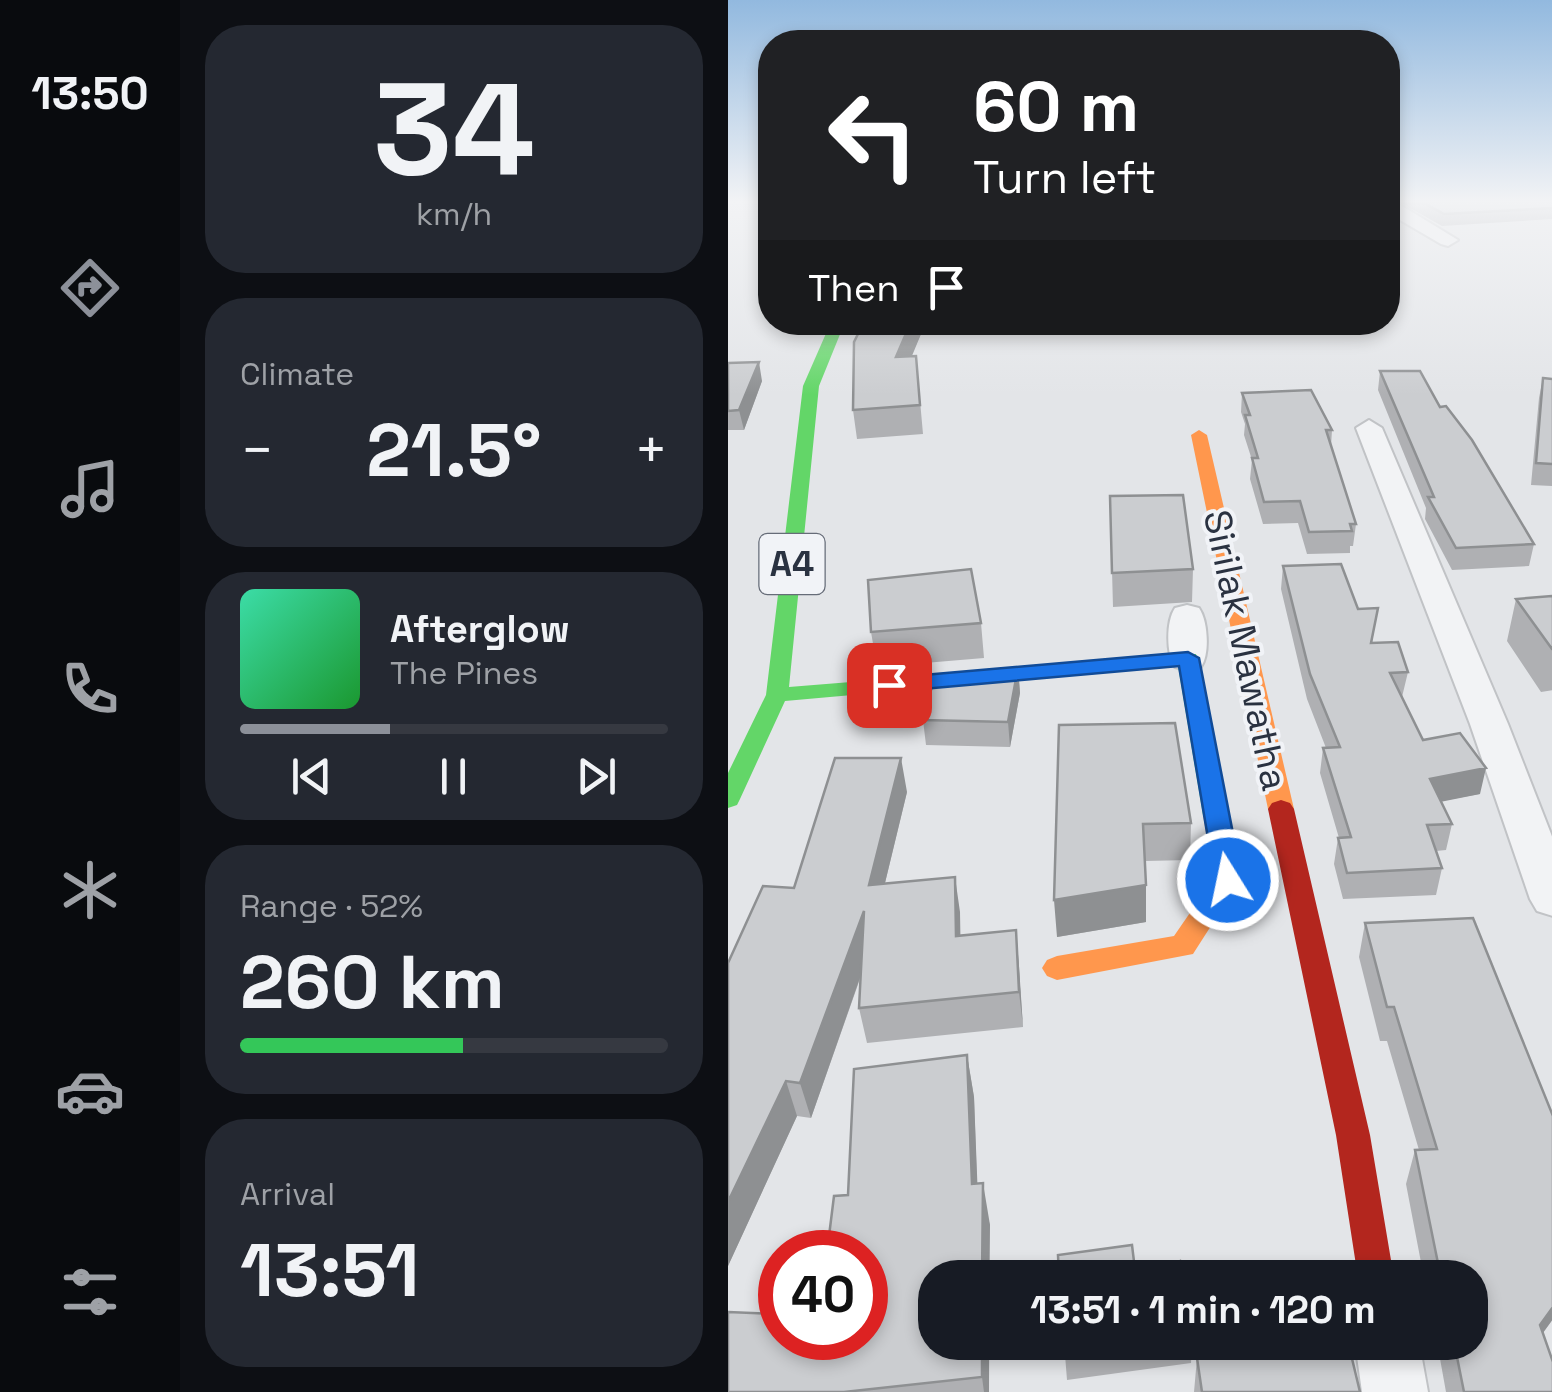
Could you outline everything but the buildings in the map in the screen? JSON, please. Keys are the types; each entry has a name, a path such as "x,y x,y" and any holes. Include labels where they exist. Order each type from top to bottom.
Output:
{"main road":[{"name":"A4","path":"728,759 760,677 802,387 819,335"},
{"name":"A4","path":"728,799 777,695 802,387 831,335"},
{"name":"Sirilak Mawatha","path":"1198,434 1354,1135 1373,1260"},
{"path":"777,695 1188,658 1228,880 1183,946 1058,968"}],"street":[{"path":"1369,428 1489,724 1552,899"},
{"path":"1187,615 1188,658"},
{"path":"1390,1360 1394,1392"}],"traffic: fast":[{"path":"728,799 777,695 811,386 833,335"},
{"path":"777,695 1188,659 1216,815"}],"traffic: slow":[{"path":"1199,435 1281,809"},
{"path":"1057,968 1183,946 1228,879 1216,815"}],"traffic: jam":[{"path":"1281,809 1353,1135 1373,1260"}],"route":[{"path":"889,685 1188,658 1228,880"}]}
